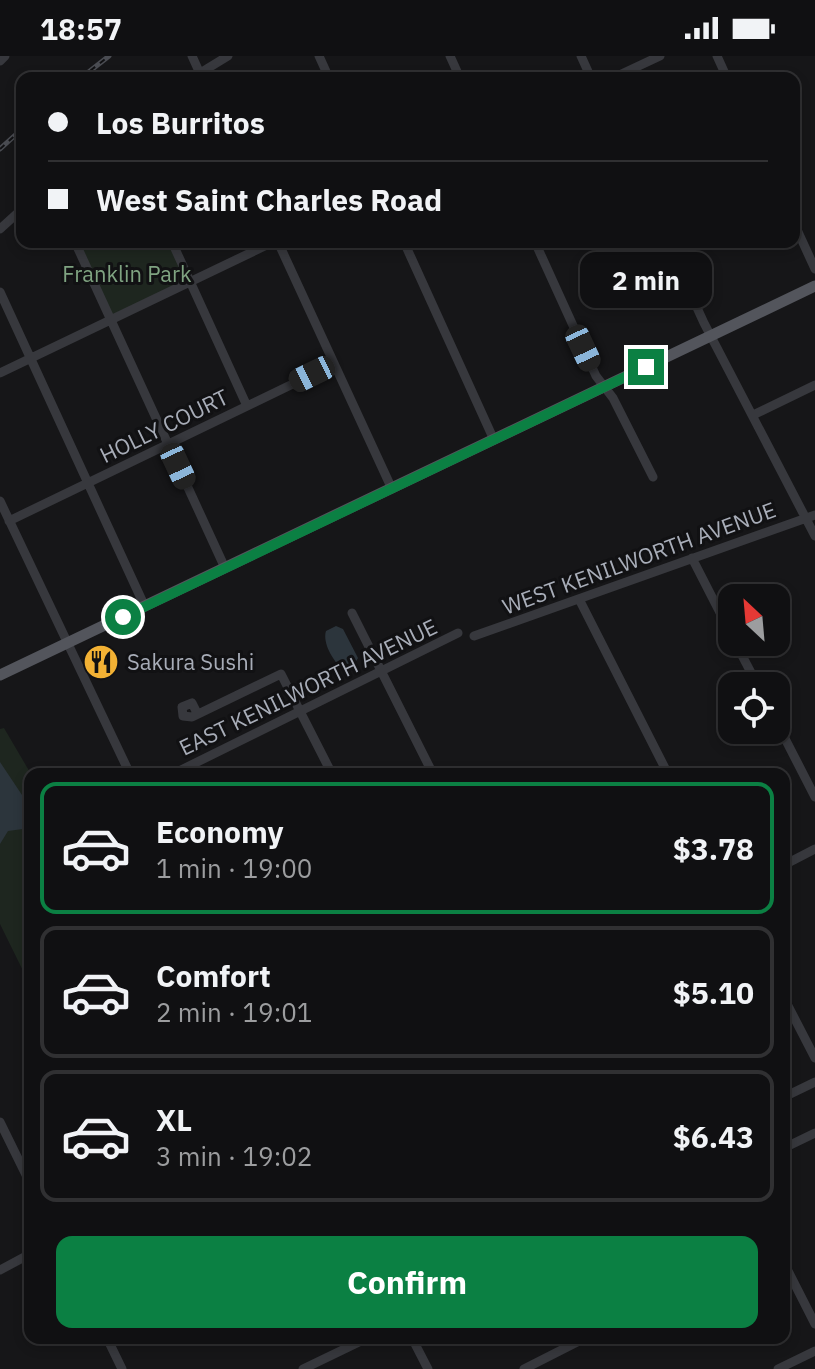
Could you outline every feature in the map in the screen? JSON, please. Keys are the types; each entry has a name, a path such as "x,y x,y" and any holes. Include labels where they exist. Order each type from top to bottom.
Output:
{"main road":[{"path":"0,675 815,286"}],"street":[{"path":"0,61 5,56"},
{"path":"205,72 228,56"},
{"path":"626,72 660,56"},
{"path":"0,229 16,214"},
{"path":"800,236 815,269"},
{"path":"78,248 225,568"},
{"path":"175,248 247,406"},
{"path":"0,373 262,248"},
{"path":"278,248 392,489"},
{"path":"407,248 494,440"},
{"path":"538,248 596,376 605,387 653,477"},
{"path":"670,248 711,336 810,516 815,536"},
{"path":"0,292 145,607"},
{"name":"HOLLY COURT","path":"9,521 334,364"},
{"path":"753,415 815,385"},
{"path":"0,501 65,645 127,768"},
{"name":"WEST KENILWORTH AVENUE","path":"474,636 810,516"},
{"path":"692,558 718,609"},
{"path":"579,599 665,768"},
{"path":"352,613 430,768"},
{"name":"EAST KENILWORTH AVENUE","path":"185,768 458,633"},
{"path":"197,713 281,674 329,768"},
{"path":"788,744 815,797"},
{"path":"790,862 815,849"},
{"path":"790,1010 815,1058"},
{"path":"790,1094 815,1082"},
{"path":"0,1122 24,1171"},
{"path":"790,1145 815,1133"},
{"path":"0,1270 24,1257"},
{"path":"790,1275 815,1324"},
{"path":"110,1344 122,1369"},
{"path":"303,1369 320,1365 356,1344"},
{"path":"415,1344 428,1369"},
{"path":"524,1369 573,1344"},
{"path":"778,1369 815,1351"}],"green space":[{"name":"Franklin Park","path":"80,248 173,248 188,281 112,317"},
{"path":"4,728 27,768 24,768 24,973 0,924 0,729"}],"shaded area":[{"path":"336,626 343,629 358,658 352,668 344,670 340,667 327,647 326,631"},
{"path":"0,762 24,796 24,829 8,831 0,844"}],"railway":[{"path":"89,72 109,56"},
{"path":"0,149 16,134"}],"place":[{"name":"Sakura Sushi","path":"101,662"}],"route":[{"path":"123,617 646,367"}]}
